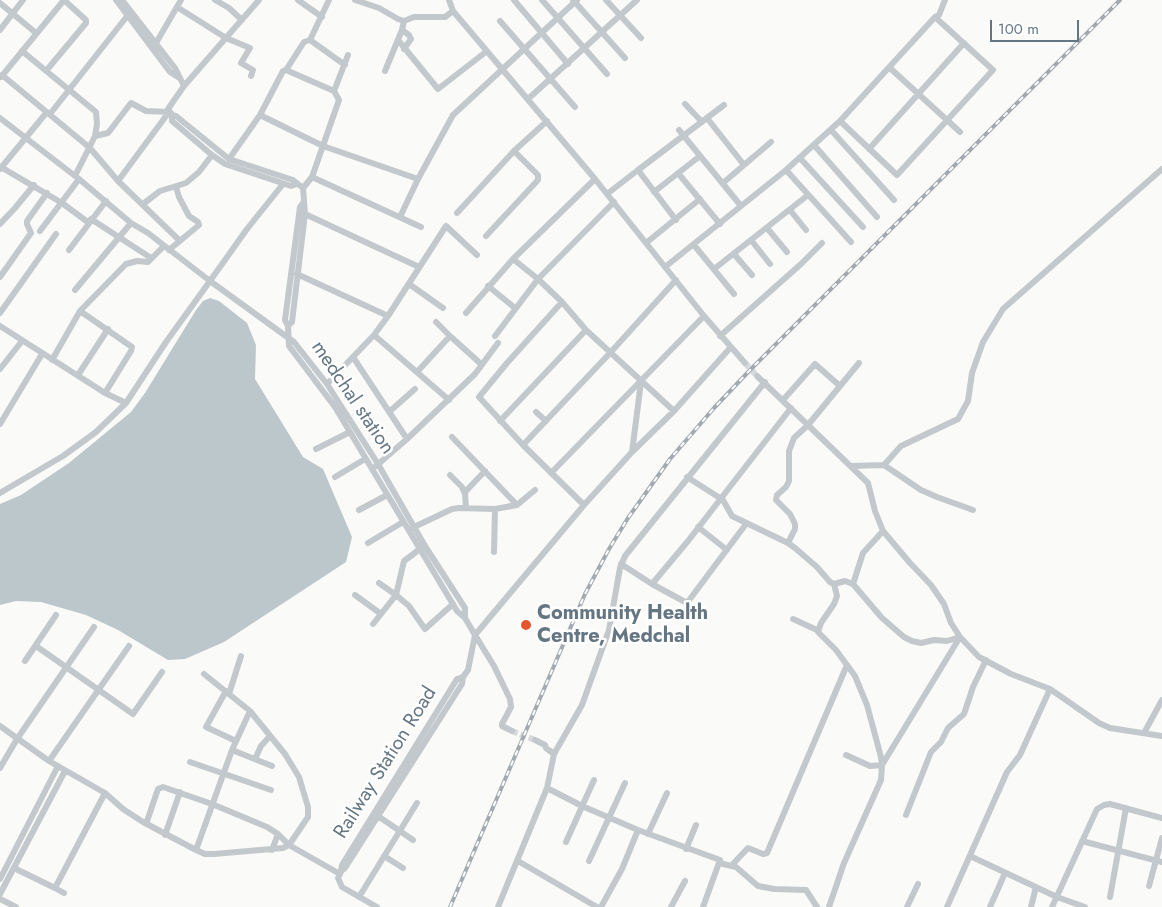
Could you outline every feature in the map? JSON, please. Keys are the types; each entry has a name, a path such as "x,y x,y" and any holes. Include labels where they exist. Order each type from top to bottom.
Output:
{"street":[{"path":"0,30 23,0"},
{"path":"46,71 86,23 86,20 64,0 1,76 90,148 118,181 180,241"},
{"path":"116,0 170,72 179,78"},
{"path":"122,0 175,68 184,86"},
{"path":"156,43 181,0"},
{"path":"216,0 229,8 242,20"},
{"path":"259,0 184,86 168,109 172,120 225,164 283,184 291,186 296,184"},
{"path":"298,0 322,17"},
{"path":"228,159 260,115 282,71 286,70 304,42 310,40 329,0"},
{"path":"356,0 367,2 404,20 414,17 445,17 454,11"},
{"path":"449,0 454,11 595,178 720,336 745,363"},
{"path":"514,0 568,64"},
{"path":"542,0 607,74"},
{"path":"607,0 641,38"},
{"path":"528,100 637,0"},
{"path":"665,267 786,170 831,130 942,11 945,0"},
{"path":"400,217 418,179 453,116 575,1 626,58"},
{"path":"0,3 36,33"},
{"path":"177,7 226,38 250,48 242,63 253,70 251,76"},
{"path":"128,15 69,90 1,168 34,185 151,258"},
{"path":"840,121 897,175 993,70 935,17"},
{"path":"385,71 402,30 404,20"},
{"path":"500,21 575,106"},
{"path":"402,30 411,39 404,49"},
{"path":"310,40 345,65"},
{"path":"398,40 438,89 487,51"},
{"path":"869,149 964,43"},
{"path":"22,51 96,112 95,136 77,177 62,203 40,231"},
{"path":"334,92 348,55"},
{"path":"890,68 960,132"},
{"path":"95,136 108,133 131,103 146,111 176,116 228,159 293,180 303,188 312,177 339,100 334,92 286,70"},
{"path":"685,104 704,120 744,165"},
{"path":"607,194 724,105"},
{"path":"118,181 170,114"},
{"path":"260,115 323,146 418,179"},
{"path":"457,212 514,151 547,121"},
{"path":"2,122 77,177 131,223 148,233 289,340 289,346 335,407 403,522 411,528 420,549 457,611 465,618 494,666 510,699 511,707 502,722 502,726 512,731"},
{"path":"679,130 741,206"},
{"path":"831,130 894,200"},
{"path":"722,183 771,142"},
{"path":"814,145 877,217"},
{"path":"486,236 538,180 538,175 514,151"},
{"path":"143,204 160,191 186,183 199,172 212,155"},
{"path":"654,192 700,156"},
{"path":"800,158 863,227"},
{"path":"884,466 901,446 958,419 968,402 972,373 983,342 1003,309 1162,169"},
{"path":"638,170 676,220"},
{"path":"786,170 851,242"},
{"path":"678,173 720,224"},
{"path":"312,177 421,227"},
{"path":"466,312 512,259 595,178"},
{"path":"0,494 63,456 96,432 126,403 166,342 283,184"},
{"path":"2,220 34,185"},
{"path":"52,360 80,311 126,264 137,261 148,262 166,248 180,241 199,225 198,222 189,216 176,187"},
{"name":"medchal station","path":"303,188 305,214 292,322 288,326 289,340 294,342 327,384 378,464 411,528 465,608 465,618"},
{"path":"0,277 31,233 27,221 47,194"},
{"path":"714,270 808,195"},
{"path":"646,243 700,199"},
{"path":"69,250 106,201"},
{"path":"288,326 285,320 286,311 300,207 303,202"},
{"path":"495,336 538,279 614,202"},
{"path":"790,210 806,230"},
{"path":"305,214 419,267"},
{"path":"75,290 131,223"},
{"path":"327,384 374,335 446,226 477,255"},
{"path":"767,228 787,252"},
{"path":"0,313 56,234"},
{"path":"752,240 770,264"},
{"path":"720,336 802,264 822,242"},
{"path":"694,245 734,294"},
{"path":"734,254 752,275"},
{"path":"512,259 538,279 562,302 586,330 674,411"},
{"path":"297,274 388,316"},
{"path":"523,445 676,280"},
{"path":"409,284 443,308"},
{"path":"488,286 515,308"},
{"path":"562,302 479,397 523,445 584,505"},
{"path":"80,311 132,348 105,393"},
{"path":"551,473 704,316"},
{"path":"436,322 481,364"},
{"path":"0,326 105,393 126,403"},
{"path":"78,376 108,330"},
{"path":"500,420 586,330"},
{"path":"374,335 449,400"},
{"path":"418,372 450,336"},
{"path":"0,369 22,341"},
{"path":"372,470 408,439 475,374 498,343"},
{"path":"475,634 584,505 632,452 674,411 730,348"},
{"path":"0,424 42,354"},
{"path":"353,356 408,439"},
{"path":"788,543 795,529 795,524 790,514 778,504 776,497 788,484 790,451 794,438 808,425 859,363"},
{"path":"783,400 815,364 840,386"},
{"path":"757,376 868,483 875,510 884,531 931,585 944,604 951,623 960,637 973,651 1011,674 1050,689 1099,723 1110,728 1162,736"},
{"path":"632,452 641,382"},
{"path":"498,907 547,788 554,754 582,705 609,630 625,556 764,382"},
{"path":"390,412 415,389"},
{"path":"652,584 791,408"},
{"path":"536,412 546,421"},
{"path":"316,449 350,432"},
{"path":"452,437 517,505"},
{"path":"335,477 365,459"},
{"path":"851,466 884,466 921,490 973,510"},
{"path":"465,494 484,471"},
{"path":"450,476 462,487 465,494 466,508"},
{"path":"687,477 720,498 732,516 788,543 817,567 825,578 834,584 837,596 817,630"},
{"path":"411,528 452,509 495,509 517,505 536,490"},
{"path":"359,510 387,495"},
{"path":"494,552 495,509"},
{"path":"368,543 403,522"},
{"path":"622,564 652,584 687,603 746,524"},
{"path":"698,527 727,550"},
{"path":"853,584 864,553 884,531"},
{"path":"373,624 396,595 404,561 420,549"},
{"path":"834,584 845,581 853,584 882,618 904,637 921,643 960,637"},
{"path":"380,582 409,606 425,629 453,604"},
{"path":"355,595 381,614"},
{"path":"25,662 56,616"},
{"path":"792,619 817,630 818,634 836,650 855,676 867,705 882,764 881,780 844,863 829,907"},
{"path":"0,768 17,739 94,628"},
{"name":"Railway Station Road","path":"340,873 342,866 397,781 456,679 463,677 468,670 475,634"},
{"path":"846,755 870,766 882,764 960,637"},
{"path":"36,646 133,714 162,672"},
{"path":"50,761 129,646"},
{"path":"236,741 206,727 228,692 241,656"},
{"path":"906,815 931,752 940,742 948,728 964,714 973,687 986,660"},
{"path":"732,865 748,848 763,854 768,853 847,665"},
{"path":"0,726 65,771 85,780 105,793 123,809 146,824 205,854 283,848 289,845 305,823 308,808 299,777 285,754 250,711 204,674"},
{"path":"947,907 1007,772 1020,755 1050,689"},
{"path":"1144,733 1162,700"},
{"path":"196,850 232,750 250,711"},
{"path":"255,759 261,746 270,736"},
{"path":"535,740 545,745 554,754"},
{"path":"545,745 553,743 558,745"},
{"path":"232,750 272,766"},
{"path":"190,762 271,790"},
{"path":"0,879 58,766"},
{"path":"0,894 65,771"},
{"path":"566,842 594,780"},
{"path":"589,861 625,783"},
{"path":"146,824 158,789 163,786 180,792 267,827 278,834 289,845 340,873 339,882 342,887 377,907"},
{"path":"547,788 609,818 686,849 720,860 704,907"},
{"path":"166,835 180,792"},
{"path":"55,888 105,793"},
{"path":"648,834 667,793"},
{"path":"359,897 417,803"},
{"path":"1052,907 1097,809 1110,804 1162,818"},
{"path":"1110,897 1126,808"},
{"path":"376,815 413,840"},
{"path":"686,849 696,826"},
{"path":"518,861 599,907 622,869 638,830"},
{"path":"272,850 278,834"},
{"path":"1149,886 1159,861 1162,838"},
{"path":"1082,841 1159,861"},
{"path":"384,856 403,868"},
{"path":"970,856 1057,897 1085,907"},
{"path":"719,863 732,865 758,886 774,889 802,888 806,890 817,907"},
{"path":"14,868 64,893"},
{"path":"990,907 1005,873"},
{"path":"671,907 685,881"},
{"path":"907,907 918,884"},
{"path":"1031,907 1036,887"},
{"path":"0,899 16,907"}],"shaded area":[{"path":"210,298 219,301 247,323 256,345 255,379 303,457 323,469 352,537 346,562 224,642 185,659 168,660 118,630 86,615 41,602 16,601 0,605 0,504 21,495 69,463 131,412 145,393 196,310 203,301"}],"tunnel":[{"path":"745,363 757,376"},
{"path":"512,731 535,740"}],"railway":[{"path":"450,907 585,594 628,518 670,459 751,369 1120,0"}],"place":[{"name":"Community Health Centre, Medchal","path":"526,625"}]}
